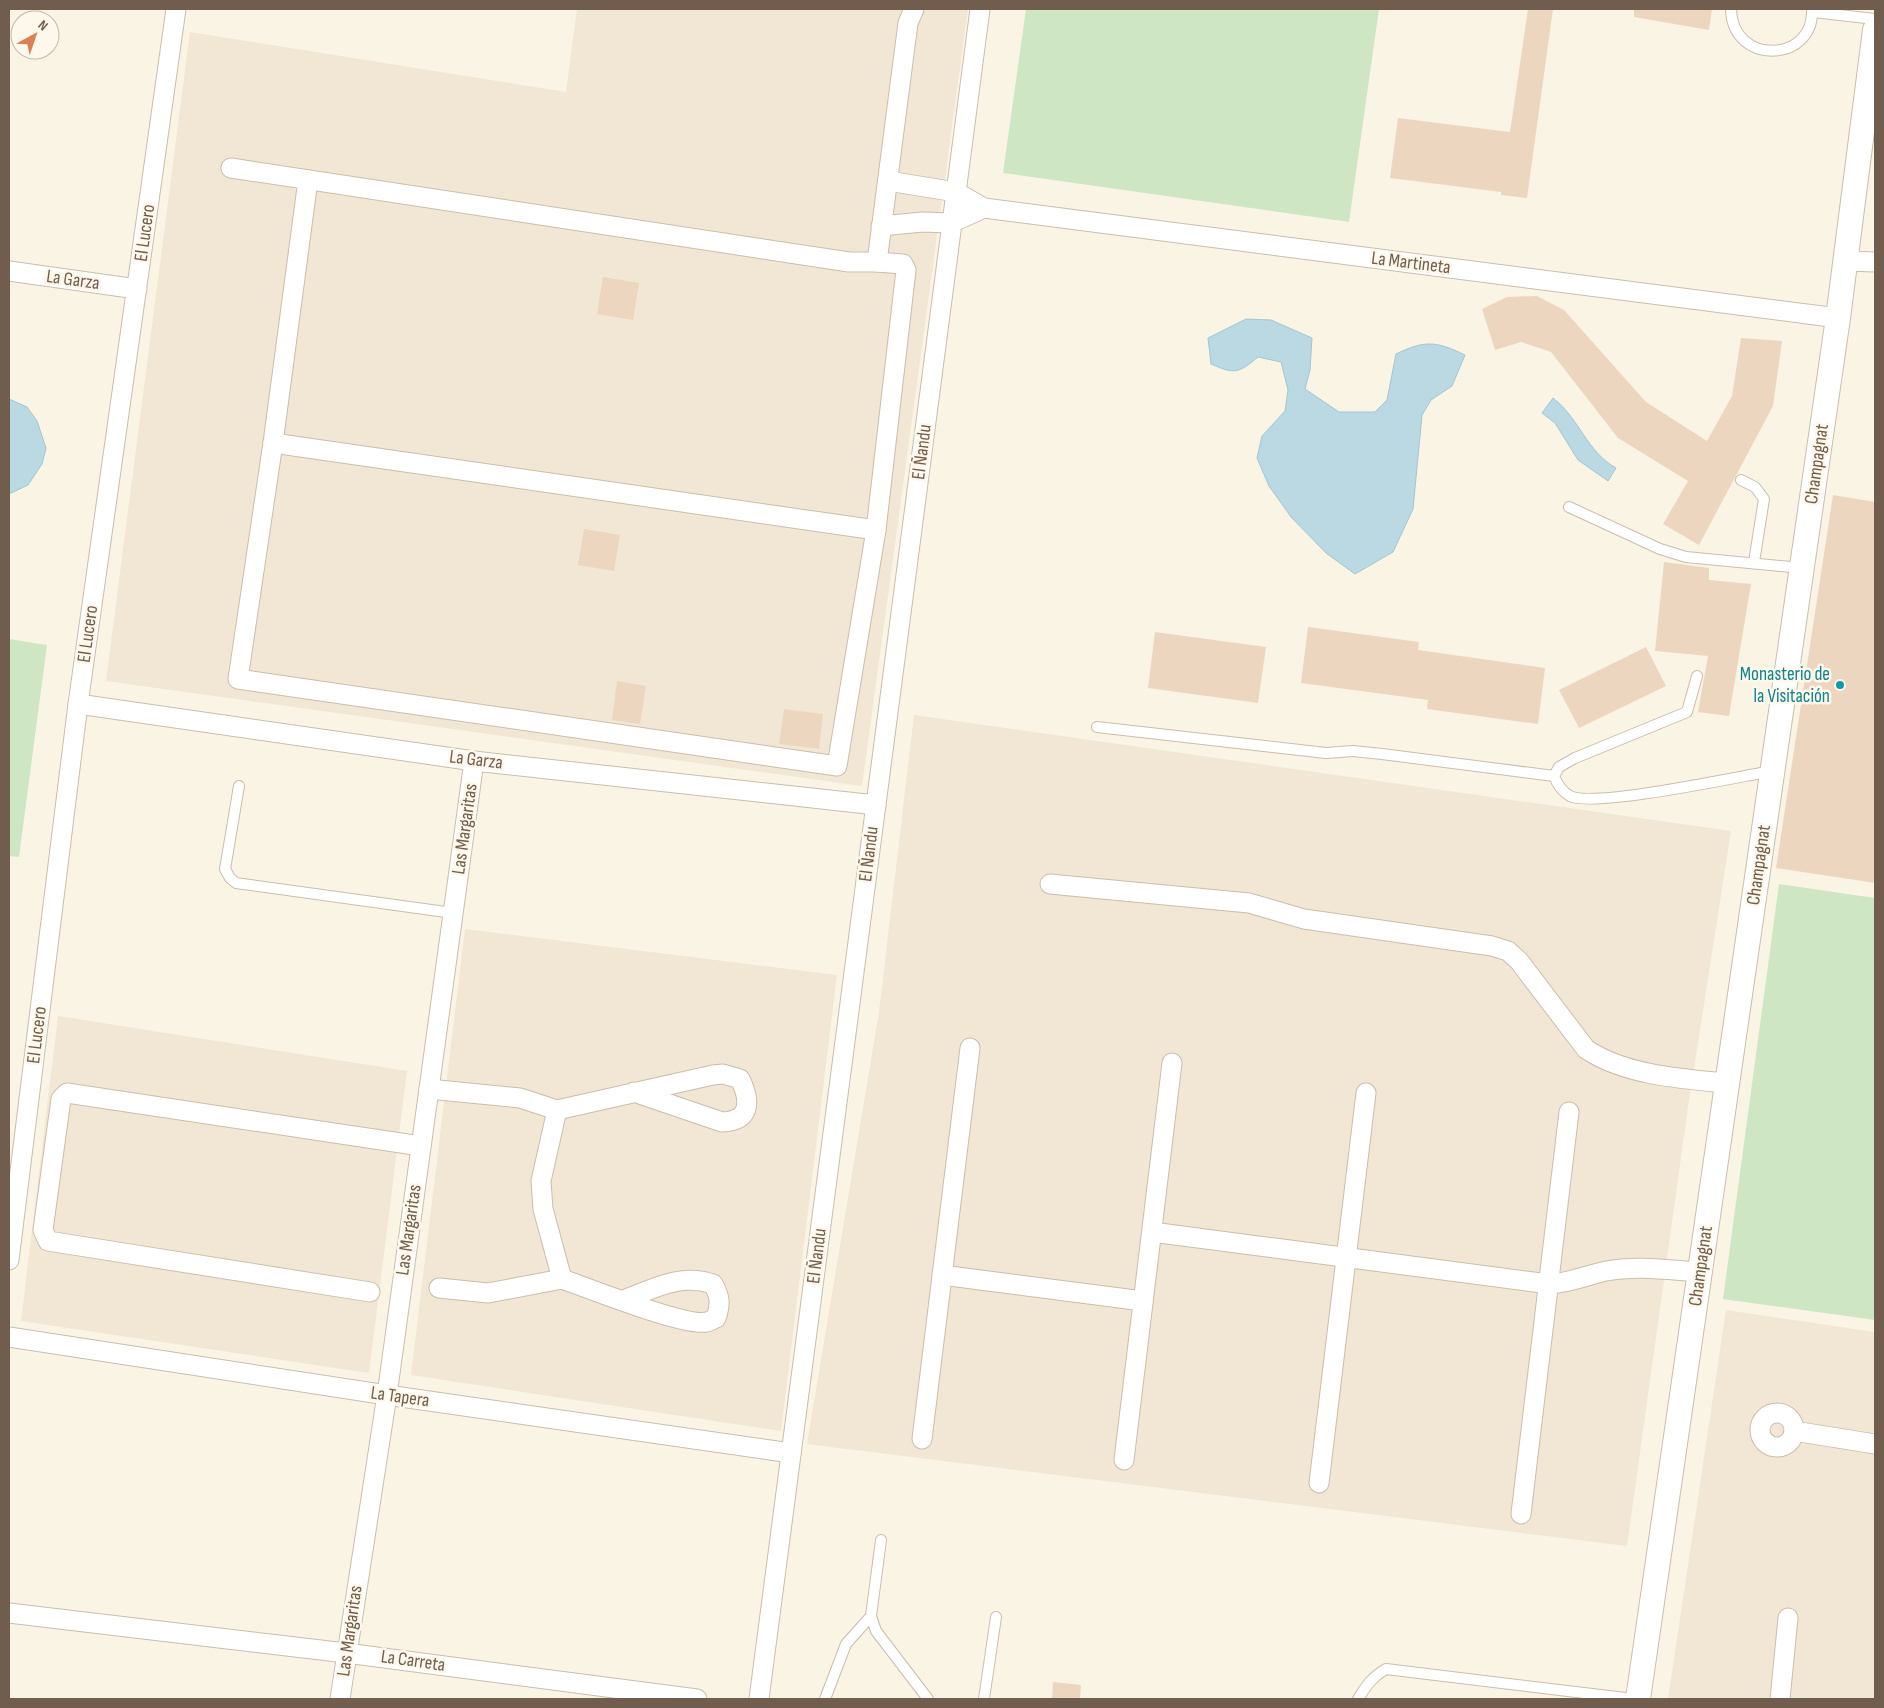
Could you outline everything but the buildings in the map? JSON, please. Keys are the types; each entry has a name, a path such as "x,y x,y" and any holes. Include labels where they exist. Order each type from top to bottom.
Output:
{"street":[{"name":"El Lucero","path":"9,1260 78,704 176,9"},
{"path":"877,262 908,23 914,9"},
{"name":"El Ñandu","path":"759,1699 980,9"},
{"name":"Champagnat","path":"1636,1699 1700,1272 1838,318 1875,30"},
{"path":"230,168 839,261 903,264 906,270 876,530 837,766 238,680 273,443 308,180"},
{"path":"888,181 956,192 984,208"},
{"path":"881,226 922,222 951,223 984,208"},
{"name":"La Martineta","path":"984,208 1838,318"},
{"path":"1846,261 1875,262"},
{"name":"La Garza","path":"9,271 137,289"},
{"path":"273,443 876,530"},
{"name":"La Garza","path":"78,704 474,761 876,805"},
{"name":"Las Margaritas","path":"340,1699 386,1396 474,761"},
{"path":"1050,884 1249,903 1304,919 1492,946 1508,951 1519,961 1586,1049 1599,1059 1615,1066 1692,1080 1727,1083"},
{"path":"922,1439 970,1048"},
{"path":"1124,1460 1172,1063"},
{"path":"429,1089 520,1098 557,1110 634,1092 723,1074 740,1079 747,1093 746,1107 742,1117 734,1122 722,1122 634,1092"},
{"path":"370,1292 48,1241 43,1230 61,1099 67,1093 421,1146"},
{"path":"1319,1483 1344,1258 1366,1093"},
{"path":"557,1110 541,1181 544,1209 562,1279"},
{"path":"1521,1514 1569,1112"},
{"path":"1152,1232 1549,1284 1568,1283 1606,1271 1631,1268 1700,1272"},
{"path":"942,1275 1143,1301"},
{"path":"439,1288 488,1293 562,1279 623,1300"},
{"name":"La Tapera","path":"9,1337 386,1396 792,1453"},
{"path":"1794,1431 1875,1444"},
{"name":"La Carreta","path":"9,1612 346,1653 697,1699"},
{"path":"1780,1699 1788,1618"}],"lane":[{"path":"1731,9 1731,18 1736,30 1744,41 1755,48 1768,51 1782,50 1794,45 1804,36 1810,25 1813,10 1875,19"},
{"path":"1741,480 1755,487 1764,499 1754,562"},
{"path":"1569,507 1660,549 1686,557 1802,568"},
{"path":"1696,676 1687,712 1575,758 1559,767 1554,776 1558,787 1571,797 1603,800 1772,771"},
{"path":"1097,727 1326,754 1354,751 1382,754 1554,776"},
{"path":"239,786 225,869 230,878 236,883 453,913"},
{"path":"881,1540 871,1616 876,1631 928,1699"},
{"path":"825,1699 846,1644 871,1616"},
{"path":"984,1699 996,1617"},
{"path":"1358,1699 1368,1683 1386,1669 1636,1699"}],"shaded area":[{"path":"577,9 968,9 862,786 106,681 190,32 566,92"},
{"path":"914,715 1731,831 1688,1107 1627,1546 807,1444 879,1012"},
{"path":"465,929 837,975 781,1431 411,1375"},
{"path":"58,1016 407,1071 369,1373 21,1321"},
{"path":"1726,1310 1875,1332 1875,1699 1668,1699"}],"green space":[{"path":"1026,9 1379,9 1349,222 1003,173"},
{"path":"9,639 47,645 19,857 9,856"},
{"path":"1779,884 1875,898 1875,1320 1723,1299"}],"water":[{"path":"1246,319 1271,320 1312,338 1310,370 1305,389 1339,412 1375,412 1387,400 1396,354 1406,349 1430,344 1446,347 1465,355 1452,386 1431,400 1422,415 1413,509 1393,552 1355,574 1326,553 1291,517 1269,486 1257,458 1262,436 1285,411 1288,390 1281,362 1258,357 1236,371 1225,370 1211,364 1208,338"},
{"path":"1553,398 1570,415 1597,453 1616,468 1608,481 1578,460 1555,423 1542,413"},
{"path":"9,399 27,407 37,421 46,448 42,464 28,485 9,494"}],"place":[{"name":"Monasterio de la Visitación","path":"1840,685"}]}
